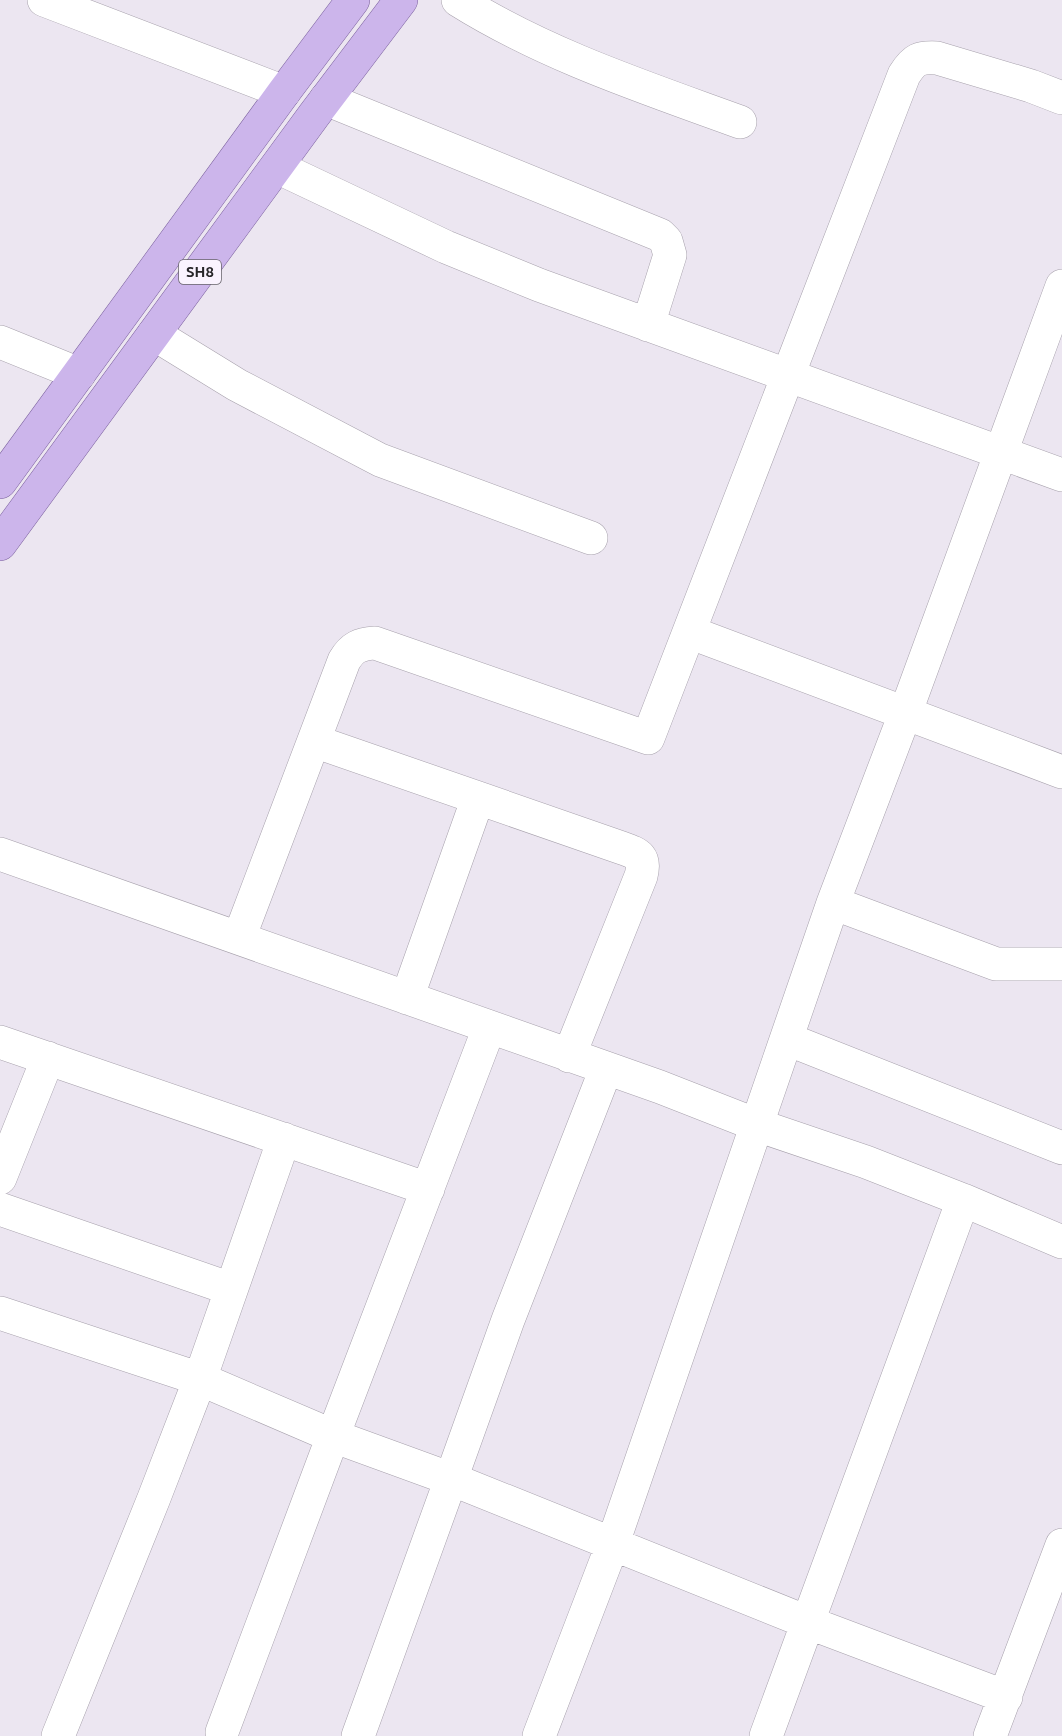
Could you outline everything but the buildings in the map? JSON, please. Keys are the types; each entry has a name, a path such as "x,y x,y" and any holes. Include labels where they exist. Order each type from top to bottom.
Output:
{"main road":[{"name":"SH8","path":"0,482 353,0"},
{"name":"SH8","path":"0,544 401,0"}],"street":[{"path":"44,0 284,92"},
{"path":"458,0 508,29 558,53 616,77 740,122"},
{"path":"239,938 344,661 355,647 375,643 648,738 909,66 916,60 927,57 937,58 1031,86 1062,98"},
{"path":"326,99 660,235 666,241 670,255 648,325"},
{"path":"277,167 446,247 539,285 1062,475"},
{"path":"539,1736 613,1543 833,903 1062,286"},
{"path":"154,334 237,385 372,456 591,538"},
{"path":"0,342 79,374"},
{"path":"689,632 1062,772"},
{"path":"314,741 634,852 642,859 641,876 569,1056"},
{"path":"407,998 478,798"},
{"path":"1,856 239,938 757,1125 866,1162 1062,1242"},
{"path":"833,903 996,964 1062,964"},
{"path":"222,1732 489,1028"},
{"path":"787,1039 1062,1148"},
{"path":"0,1042 428,1189"},
{"path":"0,1179 48,1058"},
{"path":"358,1736 508,1320 606,1069"},
{"path":"58,1736 200,1379 284,1139"},
{"path":"766,1736 963,1200"},
{"path":"0,1209 231,1289"},
{"path":"0,1313 200,1379 333,1436 451,1479 807,1622 1005,1696"},
{"path":"990,1736 1062,1545"}]}
